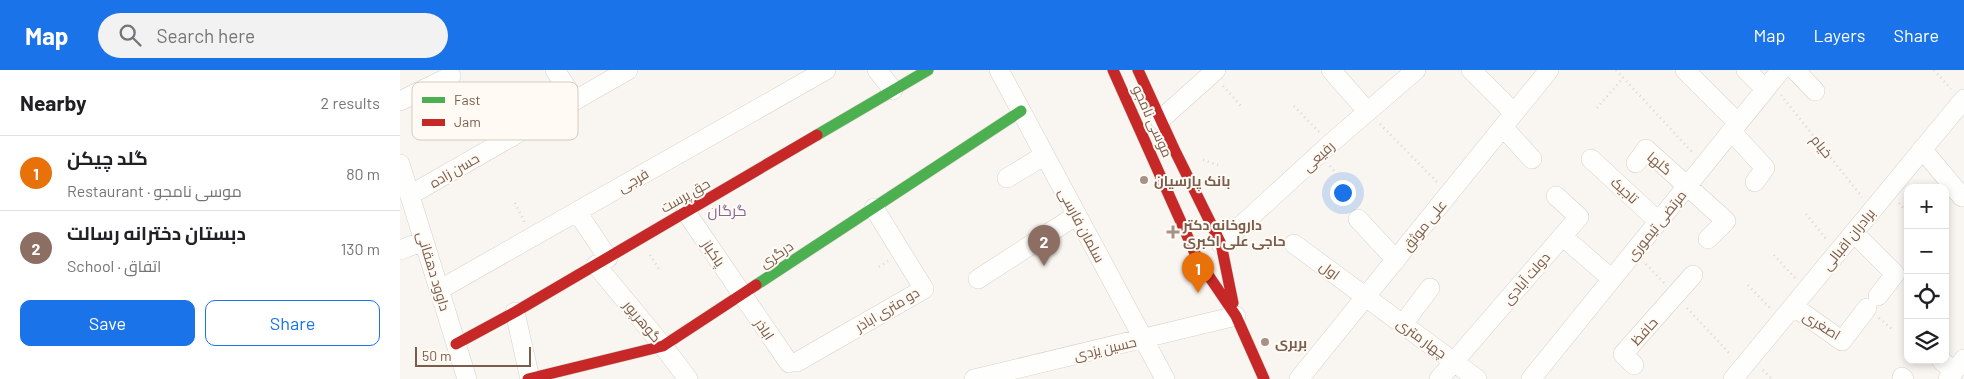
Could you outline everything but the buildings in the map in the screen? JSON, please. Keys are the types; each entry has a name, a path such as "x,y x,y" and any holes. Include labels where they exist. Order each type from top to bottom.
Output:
{"street":[{"path":"555,70 563,82"},
{"name":"حسن زاده","path":"578,98 628,70"},
{"name":"فرجی","path":"439,290 577,212 794,78 826,70"},
{"path":"877,70 893,90"},
{"name":"حق پرست","path":"456,344 515,312 928,70"},
{"name":"سلمان فارسی","path":"999,70 1166,379"},
{"name":"موسی نامجو","path":"1113,70 1198,260 1236,316 1264,379"},
{"name":"موسی نامجو","path":"1138,70 1160,120 1221,244 1236,316"},
{"path":"1331,70 1367,111"},
{"name":"رفیعی","path":"1221,244 1330,144 1416,70"},
{"path":"1471,70 1508,120 1532,159"},
{"name":"علی موثق","path":"1299,379 1548,70"},
{"path":"1685,70 1734,127 1765,168 1754,182"},
{"path":"1746,70 1772,80"},
{"path":"1795,70 1815,91"},
{"path":"1140,129 1160,120 1214,72"},
{"path":"439,82 451,76"},
{"name":"مرتضی تیموری","path":"1531,379 1772,80"},
{"path":"400,101 412,95"},
{"name":"برادران اقبالی","path":"1738,373 1963,100"},
{"name":"درگری","path":"529,379 663,346 1021,111"},
{"name":"حسن زاده","path":"410,195 507,140"},
{"name":"گلها","path":"1636,163 1646,149 1687,186"},
{"path":"1922,150 1962,197"},
{"path":"1007,178 1045,155"},
{"name":"تاجیک","path":"1591,159 1658,221"},
{"name":"داوود دهقانی","path":"400,167 467,379"},
{"path":"1687,186 1726,221 1708,240"},
{"name":"دولت آبادی","path":"1439,379 1579,216 1556,196"},
{"name":"دو متری اباذر","path":"794,368 924,289 874,208"},
{"name":"گوهرپور","path":"577,212 602,261 688,379"},
{"name":"پاکباز","path":"686,212 742,294"},
{"path":"978,279 1077,215"},
{"path":"1358,219 1396,260"},
{"name":"اصغری","path":"1787,313 1842,341 1895,274 1854,232"},
{"path":"1562,236 1612,279"},
{"path":"400,250 424,242"},
{"name":"اول","path":"1294,244 1366,296"},
{"path":"1676,296 1693,275"},
{"path":"1403,324 1430,288"},
{"name":"اباذر","path":"742,294 794,368"},
{"name":"چهار متری","path":"1366,296 1477,379"},
{"name":"حافظ","path":"1634,365 1623,354 1676,296"},
{"path":"515,312 529,379"},
{"name":"حسین یزدی","path":"974,379 1236,316"}],"path":[{"path":"1616,70 1704,165"},
{"path":"1934,70 1963,100"},
{"path":"1214,72 1241,106"},
{"path":"1597,108 1624,78"},
{"name":"خیام","path":"1772,80 1873,210"},
{"path":"1294,106 1330,144"},
{"path":"1367,111 1449,194"},
{"path":"1806,214 1837,253"},
{"path":"1634,251 1676,296 1738,373"},
{"path":"1774,256 1806,290"},
{"path":"1748,285 1787,313"}],"traffic: fast":[{"path":"817,135 928,70"},
{"path":"756,285 1021,111"}],"traffic: jam":[{"path":"1113,70 1198,260 1236,316 1264,379"},
{"path":"1138,70 1221,244 1233,303"},
{"path":"456,344 515,312 817,135"},
{"path":"528,379 663,346 756,285"}],"place":[{"name":"بانک پارسیان","path":"1144,180"},
{"name":"داروخانه دکتر حاجی علی اکبری","path":"1173,232"},
{"name":"دبستان دخترانه رسالت","path":"1044,266"},
{"name":"گلد چیکن","path":"1198,293"},
{"name":"بربری","path":"1265,342"}],"district":[{"name":"گرگان","path":"727,210"}]}
